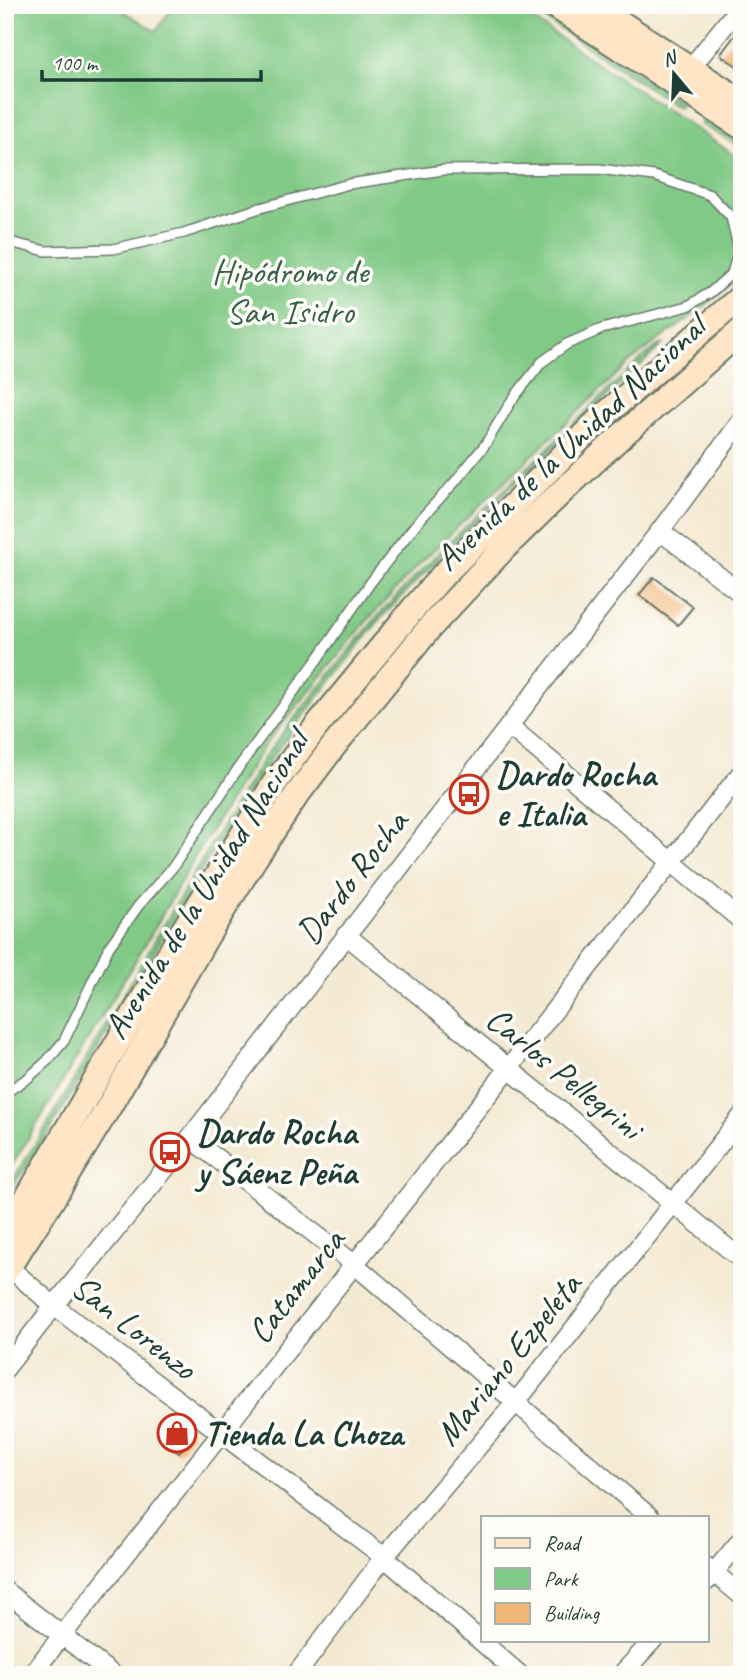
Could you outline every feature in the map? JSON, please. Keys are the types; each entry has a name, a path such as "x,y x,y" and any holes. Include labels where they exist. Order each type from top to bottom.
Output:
{"main road":[{"path":"554,5 592,13 742,102"},
{"path":"592,13 742,127"},
{"name":"Avenida de la Unidad Nacional","path":"5,1231 30,1193 181,934 274,784 316,727 461,557 600,419 742,296"},
{"name":"Avenida de la Unidad Nacional","path":"6,1268 51,1203 255,858 332,747 431,626 504,548 619,438 742,330"}],"street":[{"path":"690,69 741,5"},
{"name":"Dardo Rocha","path":"5,1369 190,1138 660,531 742,420"},
{"path":"660,531 742,594"},
{"path":"509,726 742,921"},
{"name":"Catamarca","path":"31,1675 742,772"},
{"name":"Carlos Pellegrini","path":"346,936 742,1260"},
{"name":"Mariano Ezpeleta","path":"296,1675 384,1557 516,1402 742,1116"},
{"path":"190,1138 354,1264 649,1516"},
{"name":"San Lorenzo","path":"6,1268 384,1557 481,1641"},
{"path":"742,1539 709,1573 742,1596"},
{"path":"5,1591 113,1675"},
{"name":"San Lorenzo","path":"482,1642 520,1675"},
{"path":"621,1675 651,1642"}],"lane":[{"path":"5,242 46,251 113,249 184,233 260,208 349,184 443,170 599,169 654,176 710,195 731,217 739,250 732,273 711,292 688,306 602,329 567,344 542,362 512,400 485,445 416,524 371,582 241,764 173,867 139,905 109,947 64,1041 28,1078 5,1093"},
{"path":"731,217 742,218"}],"green space":[{"name":"Hipódromo de San Isidro","path":"5,5 113,5 156,31 174,5 511,5 742,160 742,274 698,312 629,363 423,560 367,621 264,746 5,1173"},
{"path":"537,7 681,102 678,107 534,12"},
{"path":"705,119 742,141 742,148 701,124"},
{"path":"663,344 505,493 381,618 297,724 271,758 228,825 34,1157 5,1197 5,1189 48,1124 266,755 377,617 433,558 641,359"}],"building":[{"path":"742,26 742,69 720,55"},
{"path":"654,577 693,607 678,625 639,595"},
{"name":"Tienda La Choza","path":"170,1414 190,1428 192,1435 179,1453 164,1442 168,1437 158,1430"}],"place":[{"name":"Dardo Rocha e Italia","path":"469,794"},
{"name":"Dardo Rocha y Sáenz Peña","path":"170,1152"},
{"name":"Tienda La Choza","path":"177,1433"}]}
